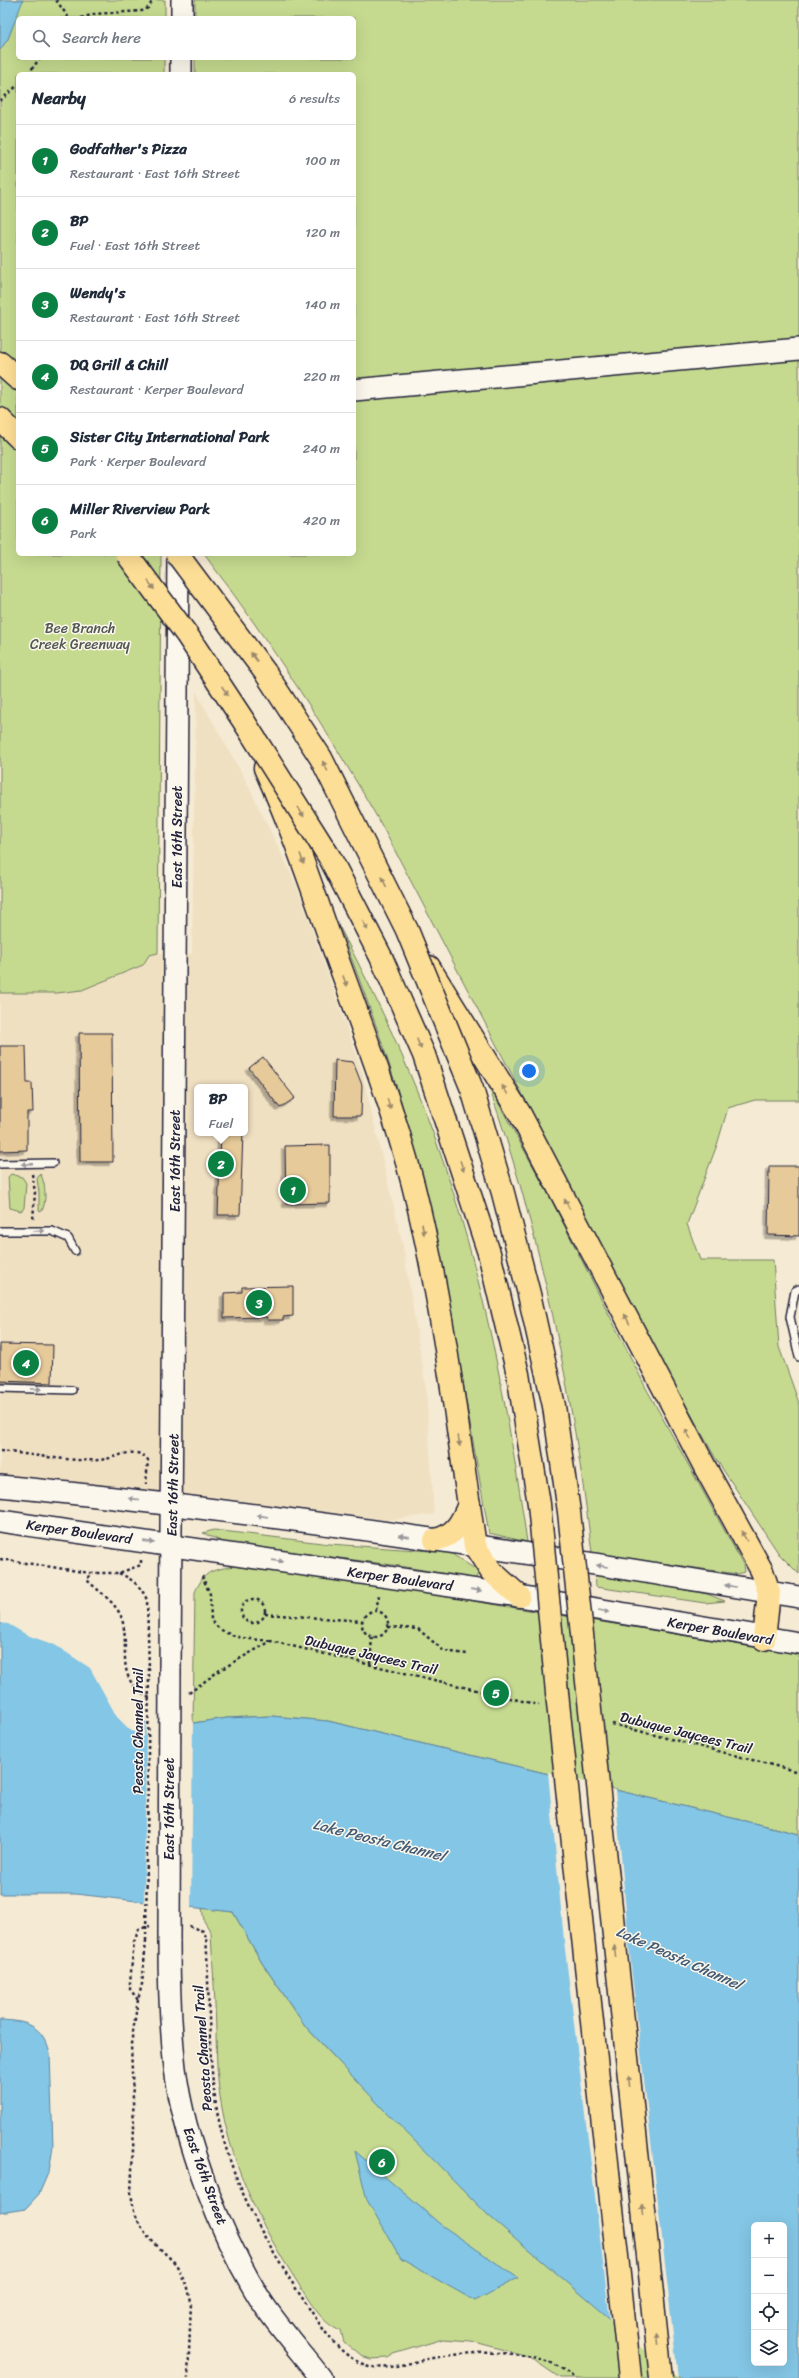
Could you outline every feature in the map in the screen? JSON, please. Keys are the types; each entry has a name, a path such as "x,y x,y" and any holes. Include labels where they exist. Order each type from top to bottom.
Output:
{"highway":[{"path":"0,363 16,377"},
{"path":"0,419 16,435"},
{"path":"129,556 188,635 244,720 330,858 381,957 424,1055 489,1253 518,1374 539,1504 558,1703 630,2378"},
{"path":"179,556 265,672 321,758 407,930 472,1088 511,1222 554,1406 569,1512 661,2378"},
{"path":"244,720 288,818 372,1052 398,1133 419,1209 440,1311 475,1546 491,1571 519,1596"},
{"path":"407,930 520,1114 706,1469 754,1554 769,1592 764,1639"},
{"path":"435,1540 449,1536 458,1528 469,1504"}],"main road":[{"path":"182,0 182,16"},
{"path":"181,60 181,72"},
{"path":"356,390 799,349"},
{"name":"East 16th Street","path":"178,556 173,1504 170,1669 176,1934 169,2012 175,2069 189,2137 226,2233 261,2299 322,2378"},
{"path":"0,1486 173,1504 435,1540 799,1597"},
{"name":"Kerper Boulevard","path":"0,1521 519,1596 764,1639 799,1643"}],"lane":[{"path":"0,1164 53,1163"},
{"path":"0,1230 52,1231 62,1234 68,1238 75,1251"},
{"path":"799,1289 795,1291 790,1318 799,1357"},
{"path":"0,1388 72,1390"}],"path":[{"path":"56,0 68,16"},
{"path":"88,16 94,14 142,11 148,8 153,0"},
{"path":"30,72 38,60"},
{"path":"0,101 16,87"},
{"path":"32,1164 32,1180 35,1192 32,1210 34,1231"},
{"path":"0,1451 98,1460 123,1454 138,1453 144,1455 148,1460"},
{"path":"0,1559 90,1573 119,1573 141,1565"},
{"path":"90,1573 87,1580 112,1603 122,1618 125,1669 134,1688 152,1699 159,1700"},
{"name":"Peosta Channel Trail","path":"119,1573 130,1578 143,1590 147,1600 149,1669 146,1941 142,1984 138,2000 132,2044 134,2128 131,2193 139,2223 148,2237 176,2264 188,2288 191,2302 188,2378"},
{"name":"Dubuque Jaycees Trail","path":"202,1576 210,1594 211,1621 218,1628 234,1637 271,1641 544,1707"},
{"path":"376,1610 379,1592"},
{"path":"247,1601 259,1601 264,1606 265,1614 261,1621 250,1623 244,1619 242,1607 247,1601"},
{"path":"376,1610 381,1611 387,1618 388,1627 381,1636 372,1637 363,1629 362,1621 367,1613 376,1610"},
{"path":"265,1614 362,1621"},
{"path":"388,1627 418,1629 444,1651 467,1654"},
{"path":"370,1665 372,1637"},
{"path":"184,1697 220,1670 271,1641"},
{"name":"Dubuque Jaycees Trail","path":"604,1722 799,1772"},
{"path":"138,2000 130,1989 134,1942 139,1929 151,1926"},
{"name":"Peosta Channel Trail","path":"176,1934 196,1927 203,1931 206,1937 214,2086 224,2142 234,2170 259,2229 273,2254 326,2334 350,2358 372,2367 396,2367 422,2360 474,2354 502,2354 528,2356 551,2363 576,2378"}],"shaded area":[{"path":"196,692 244,777 296,884 362,1071 403,1247 426,1388 434,1514 388,1520 220,1498 0,1476 0,984 158,953 192,954"}],"green space":[{"name":"Bee Branch Creek Greenway","path":"0,0 165,0 165,16 16,16 16,60 164,60 164,72 16,72 16,556 161,556 158,953 149,955 143,965 82,990 57,993 0,993"},
{"path":"195,0 799,0 799,1100 755,1100 728,1108 717,1145 687,1224 700,1260 773,1260 779,1347 799,1403 799,1574 779,1554 716,1459 668,1373 381,824 361,789 319,720 275,653 205,556 356,556 356,72 195,72 195,60 356,60 356,16 195,16"},
{"path":"340,928 405,1062 437,1144 468,1242 481,1291 502,1391 520,1492 527,1542 489,1533 443,1272 416,1152 397,1087 364,991"},
{"path":"488,1084 551,1199 646,1388 743,1564 744,1572 737,1574 592,1553 575,1434 553,1316 524,1199"},
{"path":"11,1174 22,1177 26,1183 24,1208 21,1211 10,1208 8,1177"},
{"path":"40,1174 44,1182 45,1193 43,1209 41,1212 39,1211 37,1179"},
{"path":"214,1530 330,1544 445,1552 452,1554 478,1571 475,1579 400,1566 225,1543 203,1533"},
{"path":"233,1566 380,1586 799,1654 799,1834 328,1721 271,1716 227,1718 193,1723 195,1592 206,1575 219,1569"},
{"path":"595,1573 707,1594 725,1601 705,1603 596,1587"},
{"path":"202,1908 233,1912 262,1963 306,2027 335,2058 686,2378 560,2378 528,2356 471,2341 443,2339 393,2354 388,2358 371,2359 361,2356 344,2342 341,2331 327,2322 315,2309 272,2240 250,2197 233,2153 222,2108 217,2069 216,2018 211,1932 204,1921"}],"water":[{"path":"0,0 23,0 8,39 0,50"},
{"name":"Lake Peosta Channel","path":"0,1612 83,1643 113,1692 134,1719 143,1722 193,1723 227,1718 271,1716 328,1721 799,1834 799,2378 680,2378 489,2216 383,2109 306,2027 262,1963 233,1912 76,1894 0,1894"},
{"path":"0,2020 18,2022 32,2026 43,2037 47,2044 50,2054 53,2147 49,2171 39,2194 25,2209 0,2213"},
{"path":"355,2151 440,2224 518,2278 475,2301 401,2259 367,2200"}],"pier":[{"path":"0,1610 30,1618 84,1641 98,1652 115,1691 135,1717 144,1720 144,1737 130,1730 117,1717 90,1668 55,1645 27,1635 8,1624 0,1623"},
{"path":"146,1720 193,1721 191,1909 144,1904"},
{"path":"548,1772 615,1790 631,1966 678,2378 610,2321 564,1941"}],"building":[{"path":"79,1033 112,1033 113,1162 80,1162"},
{"path":"0,1046 26,1046 27,1083 32,1083 33,1112 27,1112 27,1150 0,1151"},
{"path":"263,1057 295,1098 280,1108 249,1068"},
{"path":"335,1060 353,1062 362,1085 361,1116 334,1116"},
{"path":"221,1136 243,1136 240,1215 218,1215"},
{"path":"330,1145 330,1203 286,1204 285,1146"},
{"path":"769,1166 799,1166 799,1236 768,1235"},
{"path":"293,1286 293,1316 283,1317 283,1320 267,1320 267,1317 224,1318 224,1293 242,1292 242,1287"},
{"path":"0,1344 53,1345 52,1383 0,1381"}],"place":[{"name":"BP","path":"221,1164"},
{"name":"Godfather's Pizza","path":"293,1190"},
{"name":"Wendy's","path":"259,1303"},
{"name":"DQ Grill & Chill","path":"26,1363"},
{"name":"Sister City International Park","path":"496,1693"},
{"name":"Miller Riverview Park","path":"382,2162"}]}
